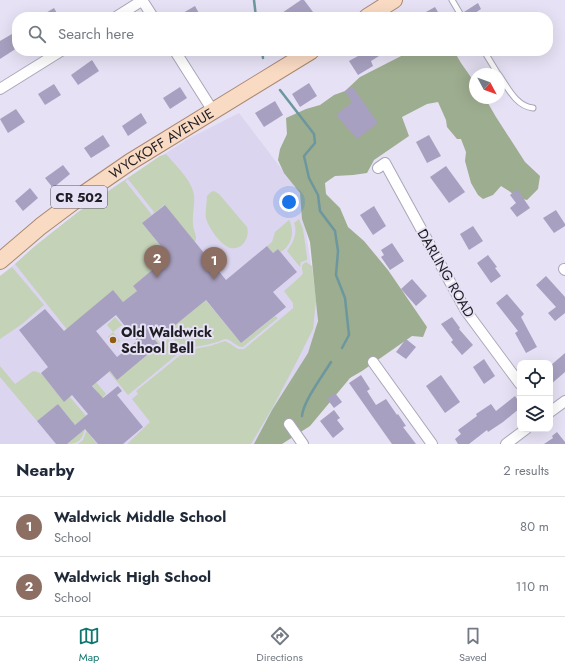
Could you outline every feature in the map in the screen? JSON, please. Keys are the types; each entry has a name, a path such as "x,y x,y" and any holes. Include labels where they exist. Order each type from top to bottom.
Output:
{"main road":[{"path":"375,12 394,0"},
{"name":"WYCKOFF AVENUE","path":"0,261 41,226 130,162 303,56"}],"street":[{"path":"124,12 142,0 150,12"},
{"path":"0,89 53,56"},
{"path":"178,56 213,111"},
{"name":"DARLING ROAD","path":"378,168 385,163 466,311 517,380"},
{"path":"373,362 432,444"},
{"path":"553,410 565,401"},
{"path":"289,424 303,444"},
{"path":"506,444 522,432"}],"lane":[{"path":"452,0 459,12"},
{"path":"487,56 495,68"},
{"path":"505,84 511,94 522,105 533,108"}],"shaded area":[{"path":"239,113 300,193 318,310 316,333 308,353 255,444 0,444 0,276 50,234 98,197 188,139"}],"green space":[{"path":"401,56 457,56 469,74 469,104 488,104 525,162 540,176 538,189 527,200 518,198 501,186 493,195 483,199 478,195 471,183 465,161 466,152 461,139 457,139 447,127 446,120 438,102 427,104 402,117 409,136 374,160 367,173 335,176 325,183 326,194 340,208 348,227 364,241 388,270 427,327 423,337 412,336 350,378 310,426 282,444 254,444 272,410 308,353 318,321 310,242 302,219 300,193 284,173 278,160 280,149 287,134 286,118 306,109 320,105 334,95 345,91 360,77"},
{"path":"166,154 187,179 193,190 193,227 196,238 195,242 164,205 152,215 142,223 176,265 160,264 133,286 137,291 123,302 113,291 73,337 15,264 78,212 160,156","holes":["128,179 154,212 152,215 125,181"]},
{"path":"214,191 219,194 247,227 248,231 245,242 239,247 231,248 223,244 212,231 207,222 207,196"},
{"path":"299,219 303,229 307,257 307,260 301,262 300,267 287,251 294,238 294,223"},
{"path":"289,220 292,229 290,242 281,252 278,249 273,253 267,246 272,242 275,232"},
{"path":"306,262 312,266 316,301 313,329 273,407 251,444 127,444 150,422 132,399 138,394 136,391 188,350 210,346 225,341 238,349 244,349 293,308 293,303 284,291 301,276 303,273 302,265"},
{"path":"12,267 44,305 22,324 0,339 0,276"},
{"path":"198,291 241,343 275,316 278,318 243,347 223,339 218,342 182,351 172,336 170,337 163,327 164,326 168,331 196,308"},
{"path":"115,317 122,325 113,332 107,325"},
{"path":"160,330 161,331 155,337 161,344 168,339 179,353 128,395 109,372 110,371 117,379 159,345 152,336"},
{"path":"113,332 120,341 114,345 108,337"},
{"path":"0,366 15,384 33,371 42,374 64,401 70,397 86,416 75,425 58,404 37,421 0,377"},
{"path":"96,382 106,394 102,398 92,385"},
{"path":"86,425 81,439 75,443 67,444 80,433"},
{"path":"87,429 96,434 92,438 98,444 78,444 83,440"}],"building":[{"path":"301,0 304,0 313,12 283,12"},
{"path":"478,3 481,9 476,12 464,12"},
{"path":"195,6 198,12 185,12"},
{"path":"435,7 438,12 426,12"},
{"path":"54,8 56,12 47,12"},
{"path":"12,34 12,51 0,59 0,41"},
{"path":"358,56 379,56 371,61 373,66 358,75 349,61"},
{"path":"92,60 99,71 78,85 71,75"},
{"path":"309,83 317,96 300,107 292,94"},
{"path":"54,84 61,95 45,105 38,94"},
{"path":"352,86 378,123 357,139 336,115 352,102 345,91"},
{"path":"180,87 187,98 170,109 163,98"},
{"path":"275,101 283,115 264,127 255,113"},
{"path":"16,109 25,122 8,133 0,119"},
{"path":"141,113 147,123 128,136 122,126"},
{"path":"103,135 110,146 91,158 84,148"},
{"path":"429,135 441,156 427,163 416,142"},
{"path":"63,165 70,174 53,188 45,178"},
{"path":"446,166 465,192 449,203 430,177"},
{"path":"30,188 38,198 23,211 15,201"},
{"path":"517,189 530,208 517,217 510,208 516,203 510,195"},
{"path":"165,205 226,280 267,246 273,253 278,249 297,272 273,292 286,307 241,343 206,300 168,331 164,326 152,336 159,345 117,380 110,371 92,386 103,398 118,386 122,391 117,395 143,427 123,444 98,444 85,429 67,444 56,444 37,421 58,404 75,425 88,414 72,395 64,402 41,373 48,367 19,330 45,309 64,331 113,290 123,302 137,291 133,286 169,256 142,223","holes":["116,315 137,341 117,357 96,331"]},
{"path":"374,206 386,226 373,235 360,215"},
{"path":"556,210 565,226 554,233 543,218"},
{"path":"473,226 483,241 469,250 460,234"},
{"path":"392,243 404,261 390,270 381,257 384,255 381,250"},
{"path":"488,255 497,267 495,268 501,276 491,283 477,263"},
{"path":"546,276 565,297 565,313 555,321 548,313 556,307 536,285"},
{"path":"412,279 427,296 416,306 401,289"},
{"path":"507,294 524,314 521,317 537,347 526,353 515,333 518,331 496,303"},
{"path":"452,317 460,328 459,329 473,345 462,355 451,342 453,340 441,324"},
{"path":"406,339 416,347 406,359 396,352"},
{"path":"565,353 565,372 553,382 553,363"},
{"path":"484,359 495,376 484,384 473,367"},
{"path":"361,375 370,389 367,391 376,405 386,399 406,426 403,427 416,444 392,444 349,383"},
{"path":"441,375 460,402 445,413 426,386"},
{"path":"335,393 342,402 334,408 327,399"},
{"path":"515,396 517,399 517,410 503,422 488,432 487,430 469,444 458,444 455,439 461,434 458,430 477,416 476,414 491,404 496,411"},
{"path":"334,410 340,418 337,420 344,429 333,438 320,421"},
{"path":"557,432 565,444 544,444 553,438 552,436"}],"waterway":[{"path":"254,0 255,12"},
{"path":"280,90 314,134 315,143 304,156 309,178 318,195 320,211 335,231 338,251 336,275 345,298 349,335 342,348"},
{"path":"302,416 306,403 331,362"}],"place":[{"name":"Waldwick High School","path":"157,278"},
{"name":"Waldwick Middle School","path":"214,280"},
{"name":"Old Waldwick School Bell","path":"113,340"}]}
